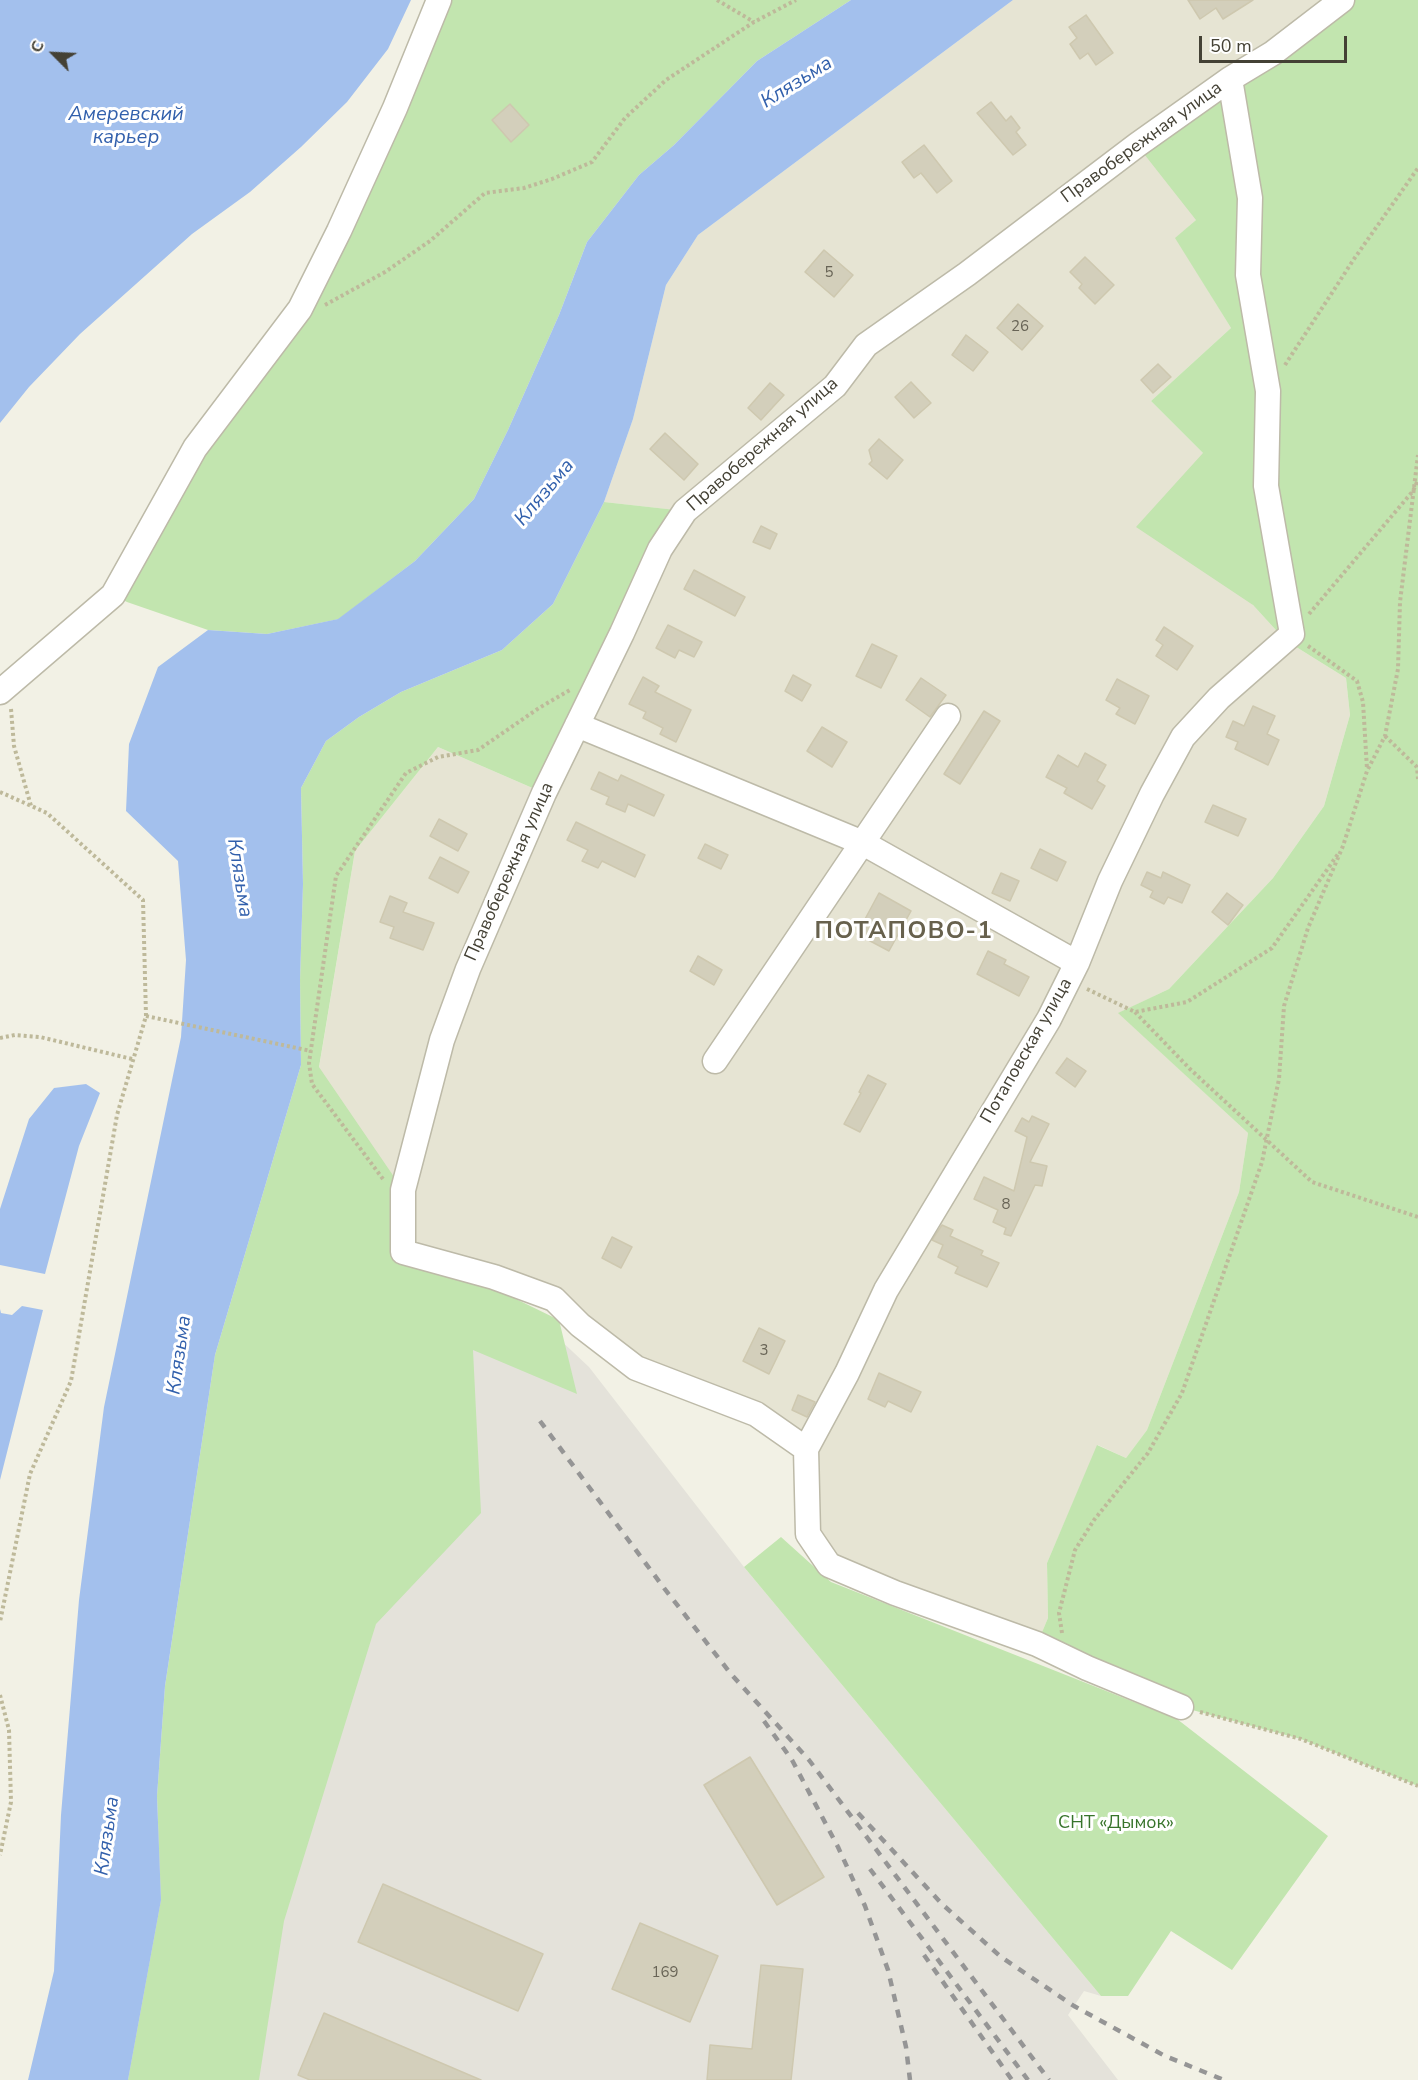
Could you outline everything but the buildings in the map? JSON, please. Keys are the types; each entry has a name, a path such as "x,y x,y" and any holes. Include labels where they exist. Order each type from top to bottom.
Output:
{"street":[{"path":"4,688 113,595 195,448 300,309 339,231 395,108 439,0"},
{"name":"Правобережная улица","path":"806,1449 756,1414 636,1368 580,1325 554,1299 494,1277 403,1252 404,1198 442,1040 468,969 544,793 660,549 685,511 835,386 866,345 967,274 1137,145 1230,79 1273,53 1342,0"},
{"path":"1230,79 1250,198 1248,275 1268,391 1266,486 1289,637"},
{"name":"Потаповская улица","path":"806,1449 848,1373 886,1290 1049,1019 1073,972 1110,881 1152,794 1183,737 1219,698 1289,637"},
{"path":"716,1061 948,716"},
{"path":"577,725 863,843 1073,972"},
{"path":"806,1449 808,1534 829,1565 895,1593 1037,1644 1087,1668 1181,1707"}],"path":[{"path":"717,0 754,22"},
{"path":"300,309 329,304 385,272 430,241 485,193 524,188 592,162 626,118 666,80 754,22 796,0"},
{"path":"1268,391 1354,259 1418,168"},
{"path":"1062,1636 1059,1612 1075,1550 1094,1520 1148,1453 1182,1393 1262,1162 1279,1079 1284,1006 1308,928 1343,846 1367,771 1385,736 1398,669 1400,602 1418,455"},
{"path":"1367,771 1363,702 1357,681 1289,637 1413,491 1418,480"},
{"path":"404,1198 312,1084 309,1063 336,876 406,773 438,757 478,750 539,708 603,673"},
{"path":"4,688 14,746 31,806"},
{"path":"1385,736 1417,767 1418,779"},
{"path":"0,792 47,813 143,900 146,1016 117,1115 71,1381 30,1474 0,1622"},
{"path":"1135,1012 1187,1002 1272,948 1343,846"},
{"path":"1073,972 1135,1012 1190,1069 1312,1182 1418,1217"},
{"path":"146,1016 311,1051"},
{"path":"0,1038 15,1035 40,1037 132,1059"},
{"path":"0,1695 9,1730 11,1803 0,1855"},
{"path":"1181,1707 1301,1739 1418,1786"}],"shaded area":[{"name":"ПОТАПОВО-1","path":"1013,0 1342,0 1196,220 1176,238 1231,328 1151,401 1203,453 1253,605 1285,640 1346,678 1350,715 1324,806 1273,878 1169,989 1119,1013 1248,1133 1239,1192 1147,1430 1126,1458 1098,1445 1047,1563 1048,1618 1037,1644 829,1565 808,1534 806,1449 636,1368 554,1299 403,1252 319,1068 355,851 438,747 544,793 684,511 604,502 633,419 666,285 698,235"},
{"path":"524,1306 589,1367 744,1567 1101,1996 1084,1991 1068,2015 1118,2080 128,2080 215,1355"}],"green space":[{"path":"439,0 851,0 757,61 674,145 639,175 587,242 559,315 508,430 474,499 415,561 339,619 267,634 208,630 113,595 300,309"},
{"path":"1342,0 1418,0 1418,1786 1301,1739 1181,1707 1037,1644 1048,1618 1047,1563 1097,1445 1126,1458 1147,1430 1239,1192 1248,1133 1118,1013 1169,989 1273,878 1324,806 1350,715 1346,678 1285,640 1253,605 1136,527 1203,453 1151,401 1231,328 1175,238 1196,220 1137,145"},
{"path":"604,502 685,511 544,793 438,747 355,851 319,1067 403,1190 392,1258 479,1281 559,1320 577,1394 473,1350 481,1513 376,1624 284,1921 259,2080 128,2080 161,1900 157,1796 165,1686 215,1355 301,1065 300,980 303,884 301,788 326,741 359,717 401,692 502,650 553,604"},
{"name":"СНТ «Дымок»","path":"781,1537 831,1582 1177,1719 1328,1836 1232,1970 1171,1931 1128,1996 1101,1996 744,1567"}],"water":[{"name":"Амеревский карьер","path":"0,0 411,0 388,49 347,102 250,192 192,234 80,334 29,387 0,423"},
{"name":"Клязьма","path":"851,0 1013,0 698,235 666,285 633,419 604,502 553,604 502,650 401,692 359,717 326,741 301,788 303,884 300,980 301,1065 215,1355 165,1686 157,1796 161,1900 128,2080 28,2080 54,1971 61,1815 79,1600 104,1407 181,1037 186,960 178,861 126,811 129,744 158,667 208,630 267,634 338,619 415,561 474,499 508,430 559,315 587,242 639,175 674,145 757,61"},
{"path":"86,1084 100,1093 79,1146 45,1274 0,1265 0,1209 29,1119 54,1088"},
{"path":"22,1306 43,1310 0,1480 0,1309 1,1313 12,1315"}],"railway":[{"path":"540,1421 731,1674 809,1760 1049,2080"},
{"path":"764,1721 792,1760 838,1847 865,1906 888,1970 906,2047 910,2080"},
{"path":"858,1813 942,1904 1001,1957 1074,2006 1165,2056 1224,2080"},
{"path":"870,1869 1028,2080"},
{"path":"924,1955 1012,2080"}],"district":[{"name":"ПОТАПОВО-1","path":"904,932"}]}
